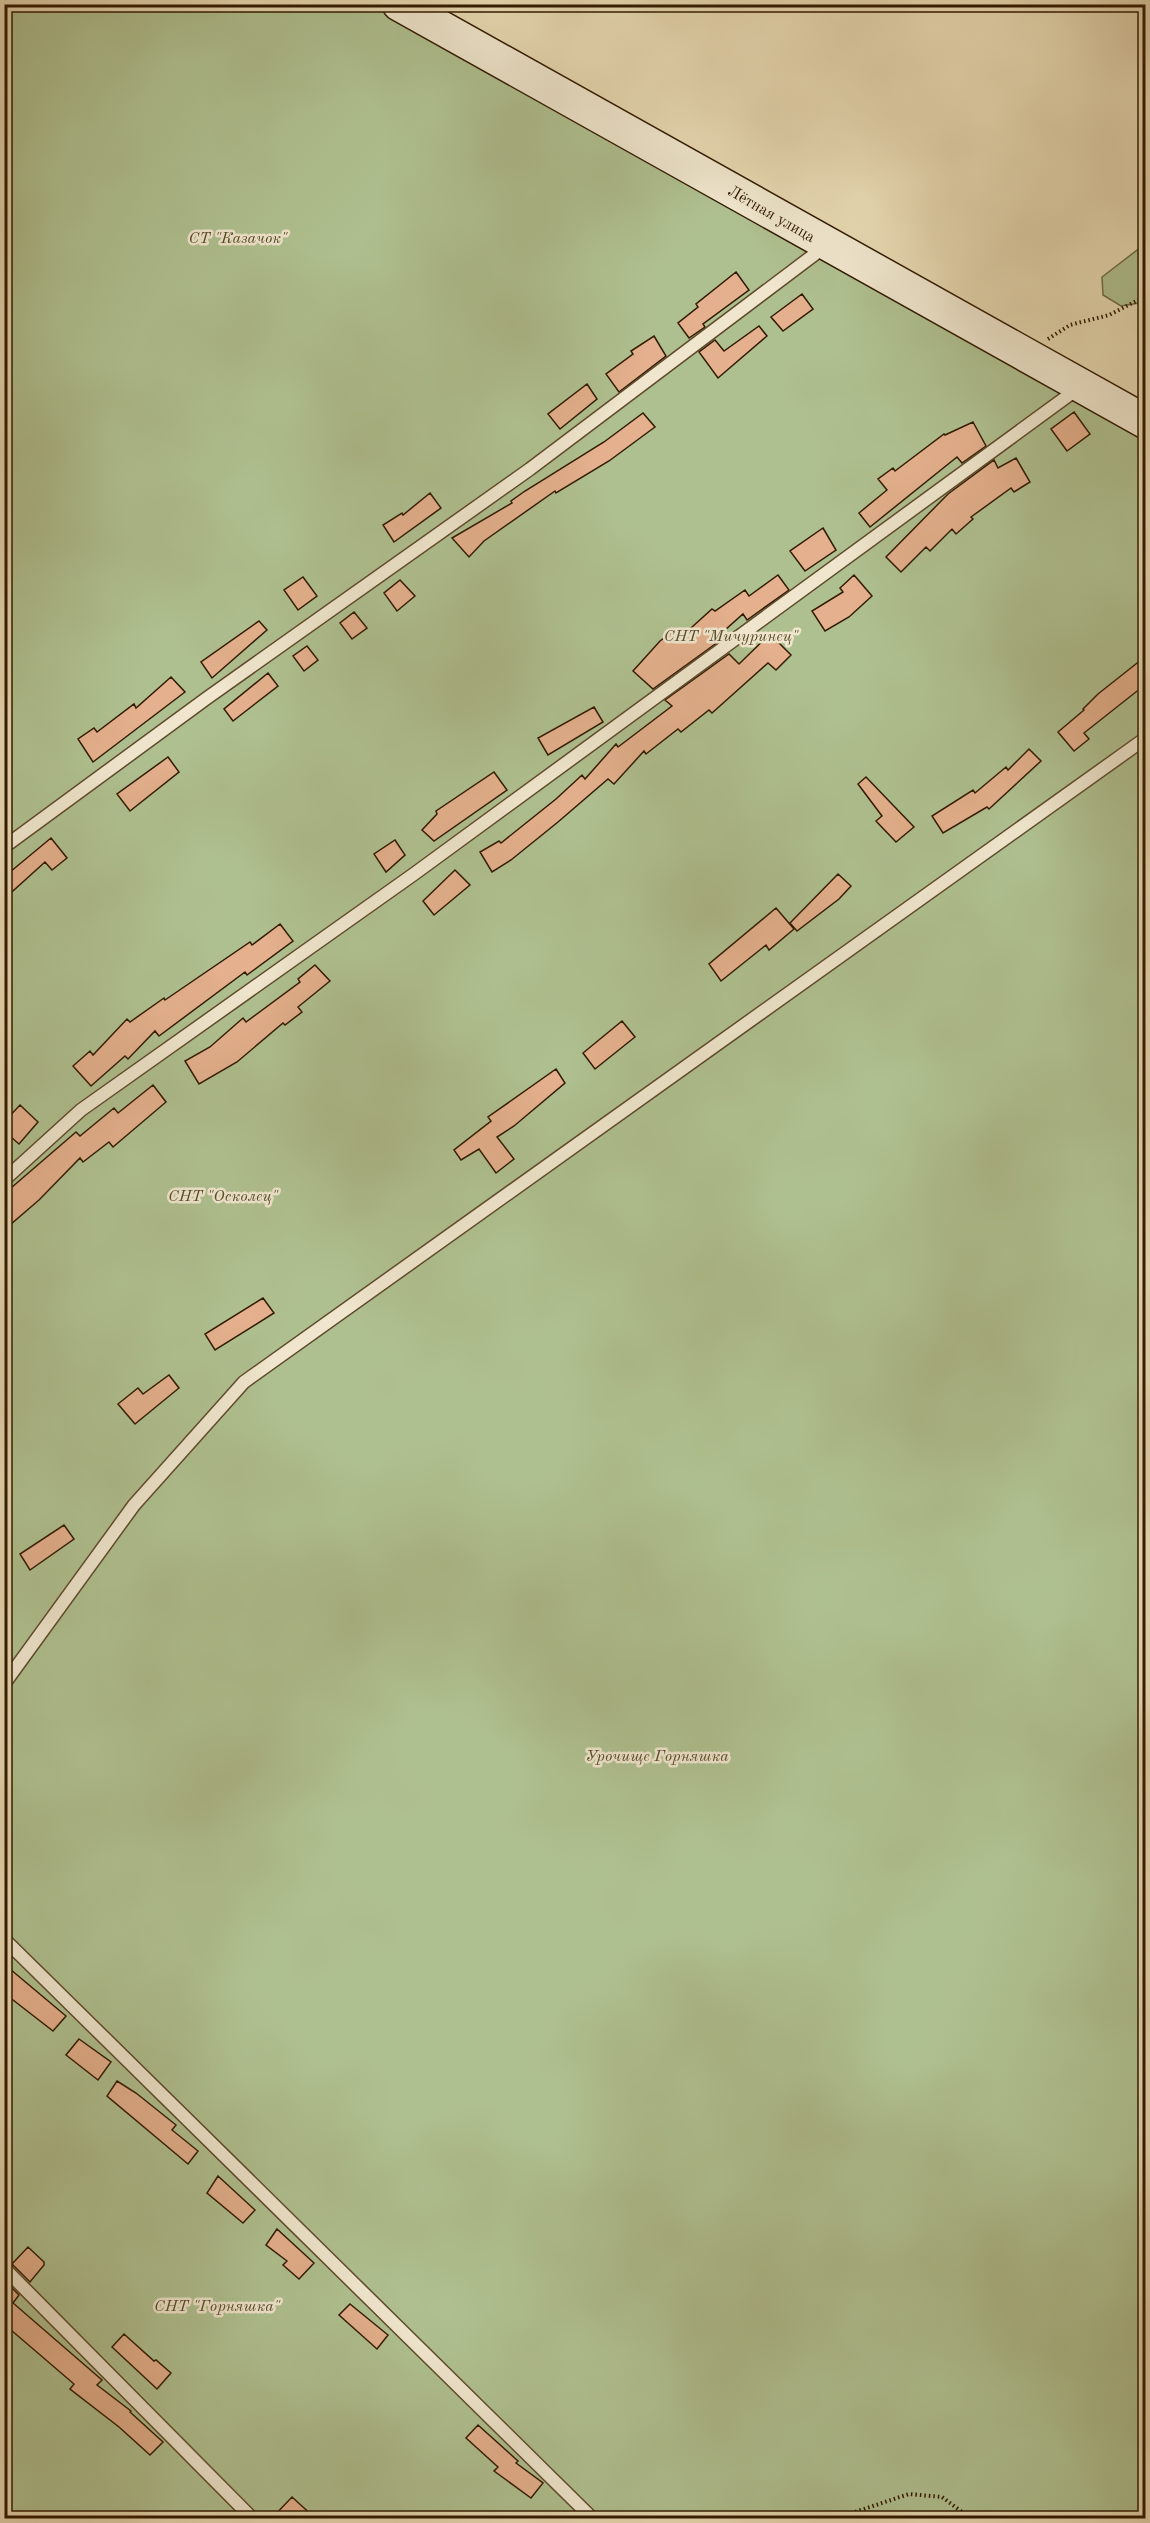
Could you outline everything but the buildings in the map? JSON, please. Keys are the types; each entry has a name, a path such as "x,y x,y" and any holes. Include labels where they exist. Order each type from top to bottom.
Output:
{"street":[{"name":"Лётная улица","path":"399,4 1146,422"}],"lane":[{"path":"4,847 207,698 530,469 827,245"},
{"path":"4,1180 81,1110 423,867 1081,387"},
{"path":"4,1684 134,1505 244,1383 1146,738"},
{"path":"4,1939 591,2518"},
{"path":"4,2268 252,2518"}],"path":[{"path":"1023,353 1070,325 1109,315 1146,296"},
{"path":"766,2518 843,2516 909,2494 942,2497 970,2518"}],"green space":[{"path":"5,5 399,5 1145,419 1145,2518 5,2518"},
{"path":"1145,244 1145,302 1121,306 1103,295 1102,277"}],"park label":[{"name":"СТ \"Казачок\"","path":"238,237"},
{"name":"СНТ \"Мичуринец\"","path":"731,635"},
{"name":"СНТ \"Осколец\"","path":"223,1195"},
{"name":"Урочище Горняшка","path":"657,1755"},
{"name":"СНТ \"Горняшка\"","path":"217,2305"}]}
